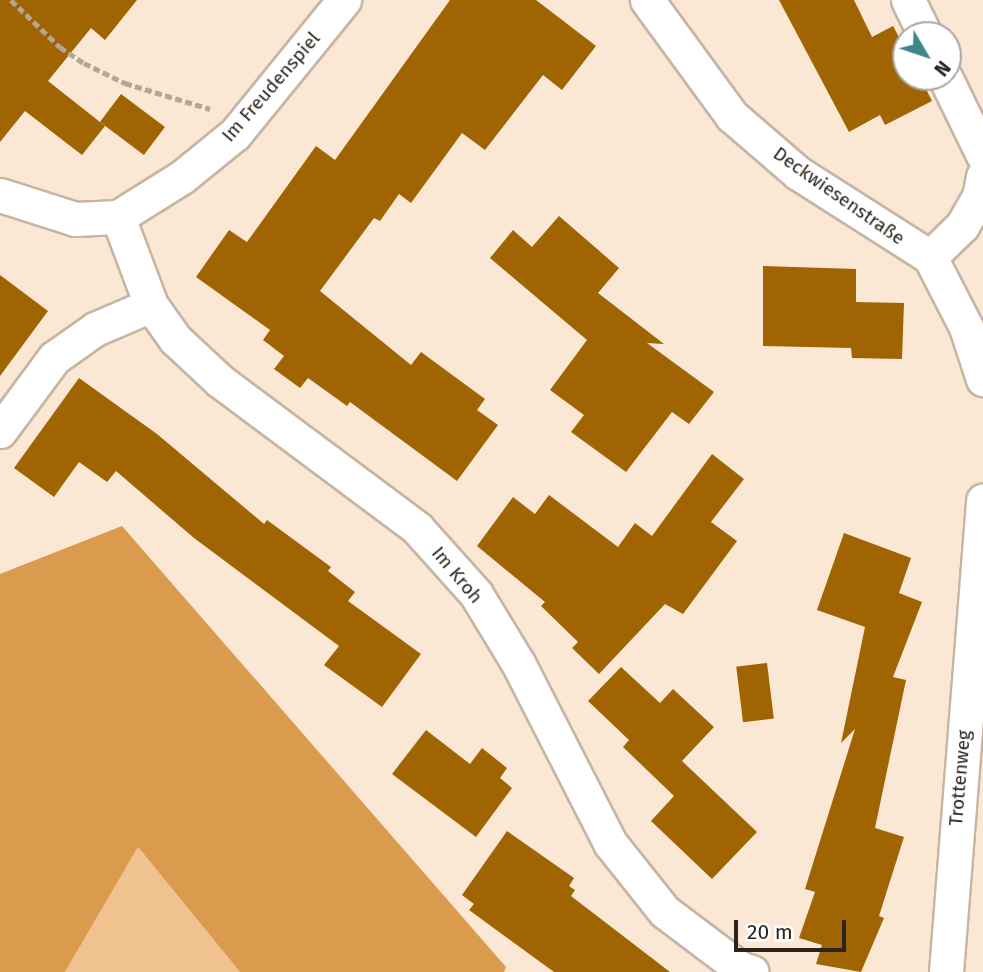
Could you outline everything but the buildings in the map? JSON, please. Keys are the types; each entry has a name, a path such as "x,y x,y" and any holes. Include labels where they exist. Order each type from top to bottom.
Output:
{"street":[{"name":"Im Freudenspiel","path":"0,195 75,219 118,216 182,177 235,134 344,0"},
{"name":"Deckwiesenstraße","path":"647,0 732,116 798,173 930,257"},
{"path":"908,0 918,21"},
{"path":"952,91 983,155"},
{"path":"983,176 979,197 962,226 930,257 966,327 983,379"},
{"name":"Im Kroh","path":"118,216 151,305 176,339 220,381 417,528 476,594 610,843 664,911 741,969 752,972"},
{"path":"0,431 54,358 95,329 151,305"},
{"name":"Trottenweg","path":"946,972 983,500"}],"path":[{"path":"11,0 60,47 84,63 125,83 205,104 235,134"}],"shaded area":[{"path":"122,526 506,967 504,972 240,972 138,847 65,972 0,972 0,574"},
{"path":"138,847 240,972 65,972"}]}
